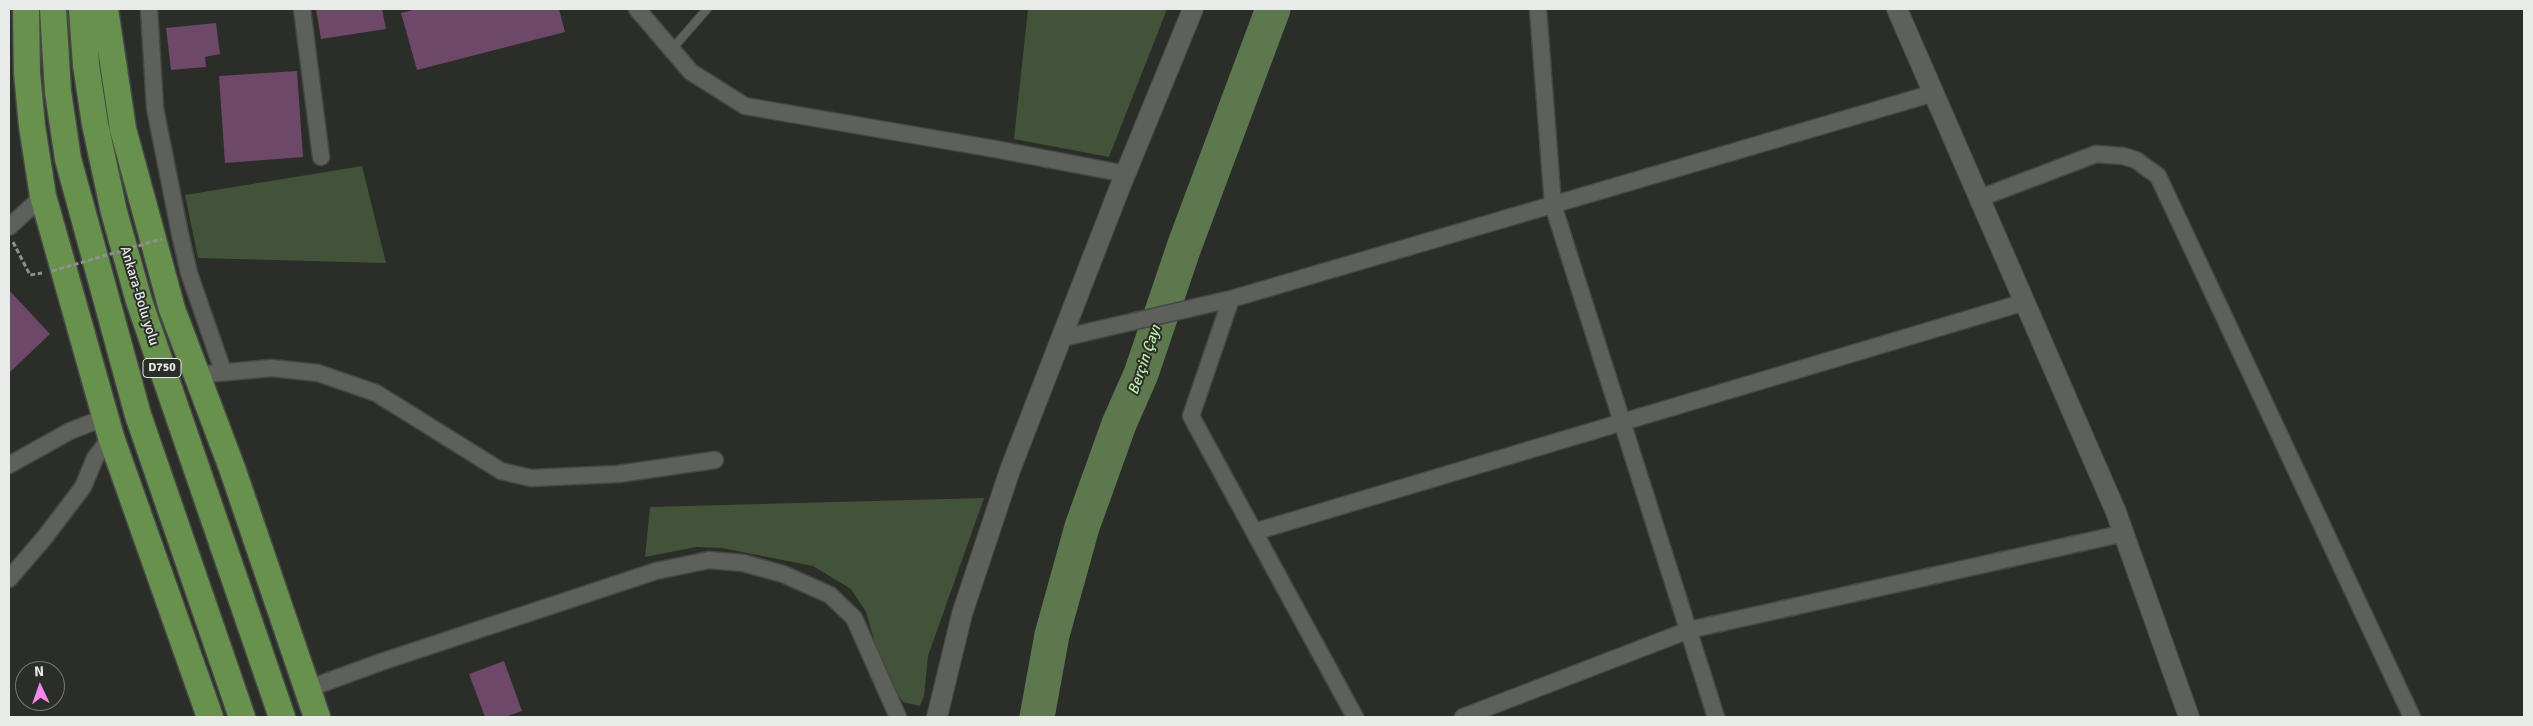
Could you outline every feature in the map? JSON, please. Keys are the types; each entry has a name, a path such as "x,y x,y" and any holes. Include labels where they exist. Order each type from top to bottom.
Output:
{"highway":[{"path":"26,9 29,100 43,196 109,427 210,717"},
{"name":"D750","path":"53,9 58,92 71,169 138,415 242,717"},
{"name":"Ankara-Bolu yolu","path":"82,9 86,66 95,124 114,212 139,300 282,717"},
{"path":"106,9 123,129 172,309 232,468 317,717"}],"street":[{"path":"149,9 155,108 178,225 189,273 222,370"},
{"path":"302,9 321,157"},
{"path":"637,9 691,72 745,106 995,148 1126,174"},
{"path":"937,717 962,614 1010,470 1068,337 1126,174 1193,9"},
{"path":"1538,9 1553,205 1716,717"},
{"path":"1897,9 2125,533 2189,717"},
{"path":"1068,337 1224,300 1934,93"},
{"path":"1980,198 2096,154 2123,156 2136,160 2158,176 2412,717"},
{"path":"9,227 43,196"},
{"path":"1224,300 1191,416 1355,717"},
{"path":"1254,532 2025,302"},
{"path":"197,374 222,370 271,368 318,373 376,393 501,471 531,478 618,474 715,460"},
{"path":"9,466 70,431 109,427"},
{"path":"9,579 45,537 82,487 109,427"},
{"path":"1463,717 1688,630 2125,533"},
{"path":"307,689 381,662 656,571 709,560 743,563 783,574 830,595 854,618 898,717"}],"lane":[{"path":"672,50 707,9"}],"path":[{"path":"9,235 30,275"},
{"path":"52,271 162,239"}],"green space":[{"path":"1028,9 1167,9 1109,157 1014,139"},
{"path":"362,166 386,263 198,258 185,195"},
{"path":"984,498 928,656 924,696 920,706 903,702 884,675 866,612 851,589 813,566 722,548 696,547 645,557 650,507"}],"building":[{"path":"316,9 382,9 386,29 321,39"},
{"path":"417,9 559,9 565,32 417,70 401,13"},
{"path":"216,23 220,54 205,57 206,67 171,70 166,28"},
{"path":"297,71 303,157 225,163 219,76"},
{"path":"9,290 50,334 9,373"},
{"path":"504,661 522,711 505,717 485,717 469,674"}],"waterway":[{"name":"Berçin Çayı","path":"1037,717 1052,635 1082,527 1119,424 1141,374 1184,247 1273,9"}]}
